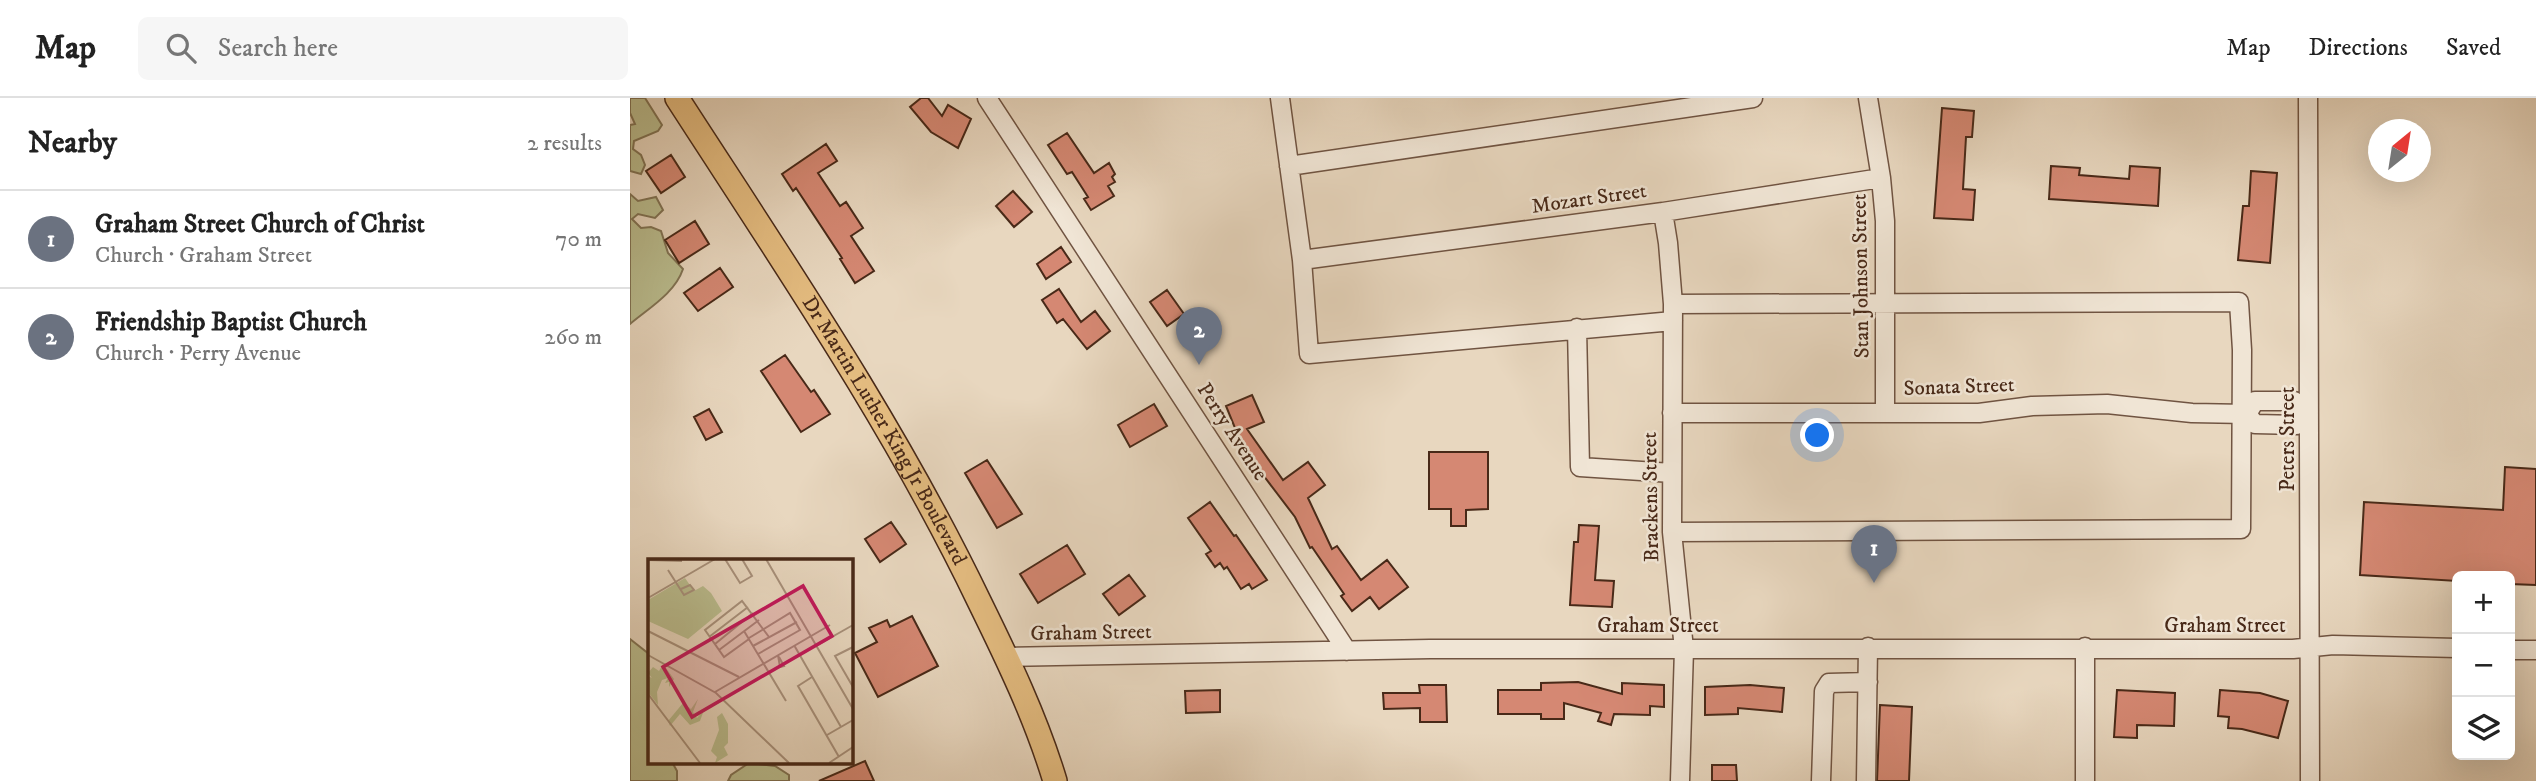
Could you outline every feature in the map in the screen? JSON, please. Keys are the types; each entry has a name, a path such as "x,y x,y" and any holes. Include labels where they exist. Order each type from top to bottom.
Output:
{"main road":[{"name":"Dr Martin Luther King Jr Boulevard","path":"677,98 839,345 951,543 1016,676 1055,781"}],"street":[{"name":"Perry Avenue","path":"987,98 1347,650"},
{"path":"1280,98 1302,260 1309,354 1577,328 1673,312 1885,303 2239,302 2244,414 2241,529 1672,532"},
{"path":"1289,166 1753,98"},
{"name":"Stan Johnson Street","path":"1868,98 1885,221 1885,412"},
{"name":"Peters Street","path":"2308,98 2306,412 2310,781"},
{"name":"Mozart Street","path":"1302,260 1662,212 1881,178"},
{"name":"Brackens Street","path":"1662,212 1668,243 1673,312 1672,532 1684,649 1680,781"},
{"path":"1577,328 1580,467 1672,473"},
{"name":"Sonata Street","path":"1672,413 1979,412 2041,406 2107,404 2192,413 2244,414 2255,424 2296,425 2306,412"},
{"name":"Graham Street","path":"1006,657 1347,650 2310,648 2333,645 2452,648"},
{"path":"2085,647 2085,781"},
{"path":"1866,781 1868,648"},
{"path":"2515,650 2536,650"},
{"path":"1821,781 1824,691 1829,683 1868,682"}],"green space":[{"path":"630,98 645,98 662,125 658,131 634,141 633,149 641,155 645,165 641,174 630,171 630,125 635,124 630,113"},
{"path":"630,194 638,201 656,197 663,210 655,218 638,214 632,219 641,228 651,227 661,231 668,253 683,269 668,293 630,324"},
{"path":"630,639 648,653 648,764 673,764 677,771 677,781 630,781"},
{"path":"748,764 758,764 775,766 789,775 789,781 728,781 731,775"}],"building":[{"path":"921,98 928,98 942,116 948,105 971,119 958,148 931,132 910,107"},
{"path":"1942,108 1974,111 1972,137 1966,137 1963,189 1975,190 1973,220 1934,218"},
{"path":"1067,133 1094,173 1109,163 1115,174 1112,177 1115,182 1108,186 1114,196 1091,210 1084,199 1088,197 1072,172 1067,174 1048,145"},
{"path":"826,144 837,161 818,173 840,206 846,202 863,228 851,236 874,271 855,283 840,259 842,258 796,188 793,191 782,174"},
{"path":"671,155 685,177 661,193 646,171"},
{"path":"2051,166 2080,168 2079,175 2129,179 2130,166 2160,168 2158,206 2049,199"},
{"path":"2251,171 2277,173 2270,263 2238,260 2243,206 2249,206"},
{"path":"1013,191 1032,212 1014,227 996,206"},
{"path":"695,221 709,244 679,263 665,240"},
{"path":"1061,247 1071,262 1046,279 1037,264"},
{"path":"720,268 733,287 698,311 684,293"},
{"path":"1059,289 1081,322 1095,311 1110,331 1087,349 1063,319 1057,323 1042,300"},
{"path":"1167,290 1184,314 1167,326 1150,302"},
{"path":"785,355 830,414 801,432 761,371"},
{"path":"1252,395 1264,422 1247,429 1283,480 1308,462 1325,485 1308,498 1332,549 1337,546 1361,580 1387,560 1408,587 1379,609 1370,597 1352,611 1341,596 1344,594 1312,547 1310,548 1295,517 1239,448 1242,445 1226,406"},
{"path":"1154,404 1167,426 1130,447 1118,425"},
{"path":"709,409 722,432 706,440 694,417"},
{"path":"1429,452 1488,452 1488,509 1466,510 1466,526 1451,526 1451,509 1429,509"},
{"path":"987,460 1022,514 997,528 965,473"},
{"path":"2505,467 2536,469 2536,585 2515,584 2515,571 2452,571 2452,581 2360,575 2364,502 2503,510"},
{"path":"1210,502 1267,580 1252,589 1249,584 1241,589 1227,567 1224,569 1220,563 1215,567 1206,554 1211,551 1188,518"},
{"path":"891,522 906,544 880,562 865,539"},
{"path":"1579,525 1599,526 1595,580 1614,581 1612,607 1570,605 1574,542 1578,542"},
{"path":"1067,545 1085,574 1038,603 1020,574"},
{"path":"1129,575 1145,596 1119,615 1103,594"},
{"path":"912,616 938,666 878,697 855,653 877,642 869,628 887,620 890,627"},
{"path":"1578,682 1622,694 1622,683 1664,685 1664,707 1650,706 1650,715 1614,714 1611,725 1598,721 1601,713 1564,703 1564,719 1541,719 1541,714 1498,714 1498,690 1541,690 1541,683"},
{"path":"1419,685 1446,685 1447,722 1420,722 1420,708 1384,709 1383,693 1420,693"},
{"path":"1750,685 1784,688 1782,712 1738,708 1738,714 1705,715 1705,687"},
{"path":"1220,690 1220,712 1186,713 1185,691"},
{"path":"2117,690 2175,693 2174,726 2137,725 2137,738 2114,737"},
{"path":"2220,690 2260,693 2288,701 2278,738 2228,728 2229,717 2218,716"},
{"path":"1880,705 1912,707 1909,781 1877,781"},
{"path":"865,761 874,781 819,781"},
{"path":"1712,765 1736,765 1737,781 1712,781"}],"place":[{"name":"Friendship Baptist Church","path":"1199,365"},
{"name":"Graham Street Church of Christ","path":"1874,583"}]}
